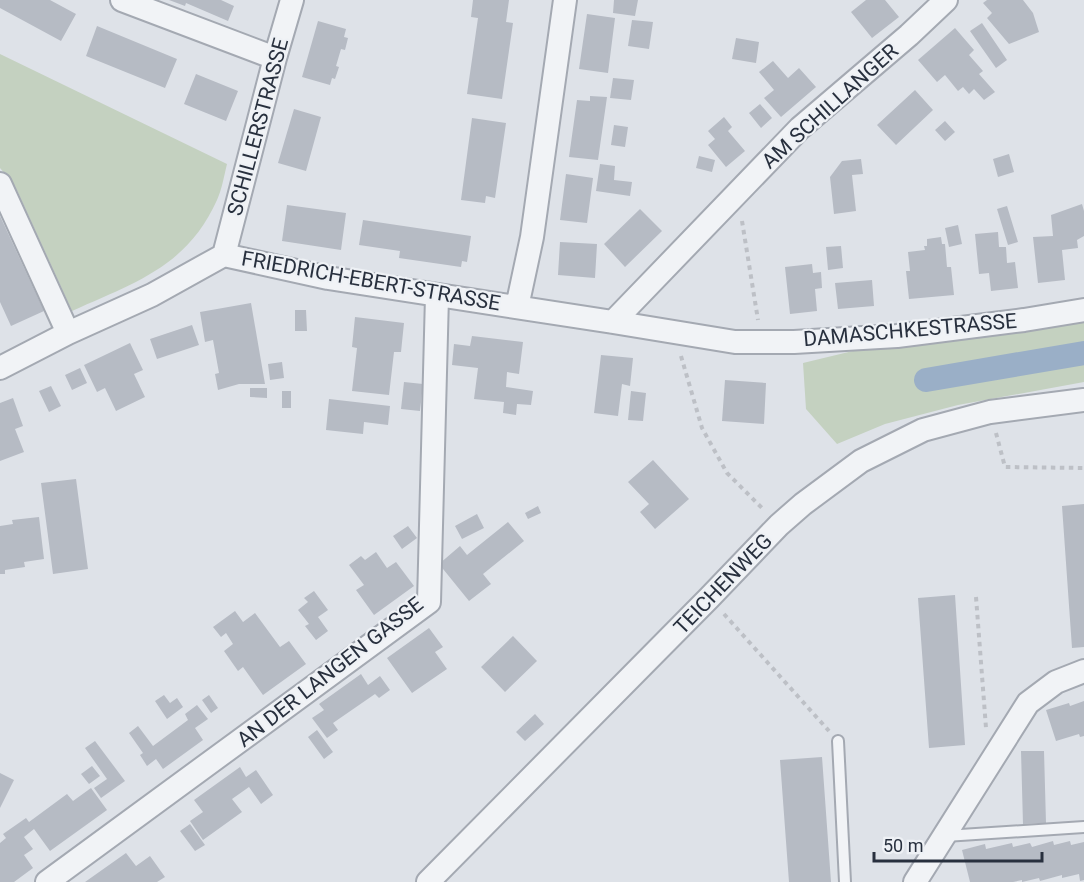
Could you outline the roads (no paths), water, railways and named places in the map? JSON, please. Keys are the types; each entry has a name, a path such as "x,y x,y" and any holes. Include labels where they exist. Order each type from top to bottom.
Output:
{"street":[{"path":"122,0 275,58"},
{"name":"SCHILLERSTRASSE","path":"224,255 292,0"},
{"path":"517,307 532,237 565,0"},
{"name":"AM SCHILLANGER","path":"613,322 800,128 909,35 946,0"},
{"path":"0,184 68,333"},
{"name":"FRIEDRICH-EBERT-STRASSE","path":"0,368 68,333 152,295 224,255 328,278 613,322"},
{"name":"AN DER LANGEN GASSE","path":"47,882 429,602 437,296"},
{"name":"DAMASCHKESTRASSE","path":"613,322 735,342 761,342 897,336 1084,310"},
{"name":"TEICHENWEG","path":"428,882 779,525 861,461 923,430 990,412 1084,400"},
{"path":"915,882 1028,703 1056,682 1084,671"}],"lane":[{"path":"837,741 845,882"},
{"path":"945,836 1084,827"}],"waterway":[{"path":"926,380 1084,353"}]}
